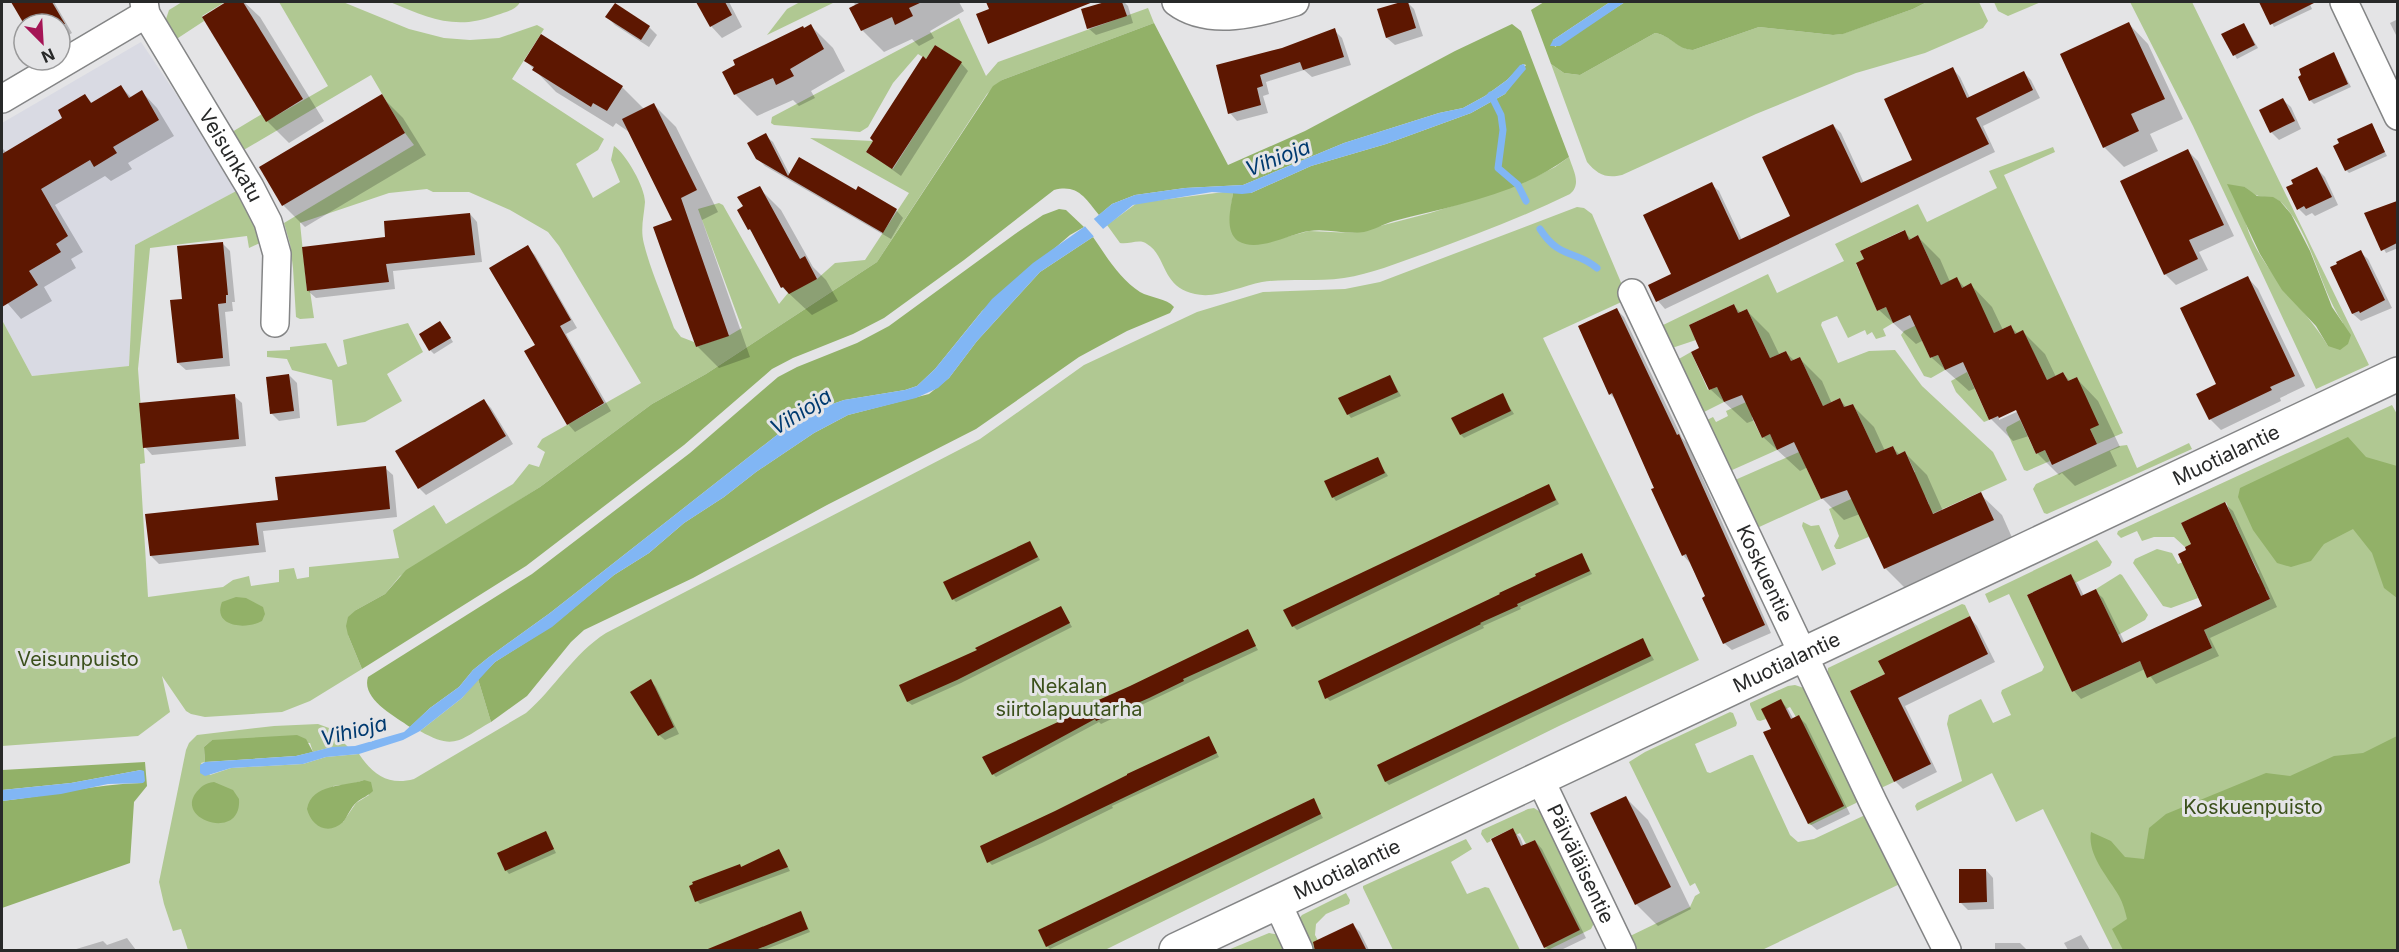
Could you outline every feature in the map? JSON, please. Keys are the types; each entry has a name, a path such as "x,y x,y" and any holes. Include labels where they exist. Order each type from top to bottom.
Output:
{"street":[{"path":"1176,2 1186,9 1227,17 1272,9 1295,2"},
{"path":"2344,2 2391,87 2397,116"},
{"path":"2,99 145,8"},
{"name":"Veisunkatu","path":"145,8 250,187 268,222 277,254 275,323"},
{"name":"Koskuentie","path":"1632,292 1803,654 1947,951"},
{"name":"Muotialantie","path":"1176,951 2397,374"},
{"name":"Päiväläisentie","path":"1540,779 1622,951"},
{"path":"1277,902 1299,951"}],"shaded area":[{"path":"141,42 240,189 135,245 129,366 32,376 2,320 2,123"}],"green space":[{"path":"182,2 225,2 202,16 204,21 175,40 165,22 169,10"},
{"name":"Veisunpuisto","path":"279,2 343,2 409,29 444,38 470,40 499,38 537,25 544,29 512,79 604,139 598,150 576,164 593,198 620,182 611,160 614,146 629,163 644,196 643,238 654,276 674,328 681,337 694,342 696,347 730,335 742,328 698,209 719,203 723,205 779,304 788,293 817,279 835,263 865,260 909,193 810,138 873,141 866,152 893,169 961,62 935,45 926,59 918,54 893,83 868,127 860,132 774,125 771,123 772,117 959,18 986,76 998,62 1148,8 1154,23 1002,80 987,94 877,262 706,374 652,404 540,487 400,576 385,594 356,610 348,635 362,669 310,701 282,712 205,717 186,711 162,676 170,712 138,736 2,746 2,320 32,376 129,366 135,245 240,189 264,241 249,248 247,236 150,248 138,369 145,463 140,464 148,597 223,587 233,580 249,576 251,586 279,582 279,570 294,568 297,579 309,577 309,567 399,558 393,530 434,505 446,524 513,484 529,464 539,467 545,452 537,447 542,439 641,383 559,246 548,232 510,210 469,192 433,192 427,189 389,193 300,223 307,291 310,291 314,318 296,317 290,244 284,223 414,145 371,75 242,151 232,132 262,114 267,121 328,86"},
{"path":"390,2 520,2 510,10 482,20 455,22 417,13"},
{"path":"800,2 835,2 767,35 787,9"},
{"path":"1544,2 1610,2 1553,40 1555,47 1625,2 1927,2 1843,34 1833,35 1759,27 1693,50 1683,48 1665,36 1655,33 1580,75 1564,73 1551,64 1531,10"},
{"path":"1927,2 1979,2 1988,21 1983,28 1925,53 1856,73 1616,176 1602,174 1594,170 1587,162 1551,64 1564,73 1580,75 1655,33 1693,50 1759,27 1842,34"},
{"path":"1994,2 2041,2 2008,16 1998,11"},
{"path":"2130,2 2192,2 2369,365 2316,389 2193,126","holes":["2245,187 2259,196 2273,198 2282,203 2301,230 2334,309 2343,323 2328,346 2271,272 2252,241 2245,220"]},
{"path":"1154,23 1228,165 1305,131 1455,51 1512,24 1521,31 1569,157 1550,170 1507,190 1394,221 1364,232 1309,231 1255,245 1238,241 1231,231 1233,193 1251,193 1311,166 1386,144 1471,113 1505,94 1526,65 1523,64 1507,80 1463,108 1439,113 1344,143 1243,185 1185,188 1135,195 1112,204 1099,215 1085,198 1075,191 1054,190 884,318 772,369 684,445 526,566 362,669 348,635 346,626 348,617 385,594 406,570 540,487 652,404 706,374 877,262 993,86 1002,80"},
{"path":"2053,147 2055,152 2004,175 2123,433 2097,444 2090,429 2077,377 2068,381 2063,372 2047,380 2023,331 2015,334 2011,325 1994,333 1970,284 1962,288 1957,278 1941,285 1918,235 1909,240 1904,230 1860,251 1864,259 1856,264 1860,273 1868,269 1868,290 1877,311 1886,307 1893,323 1883,329 1886,336 1876,339 1872,332 1867,335 1865,330 1848,338 1837,316 1822,322 1821,325 1838,363 1869,351 1895,350 1922,386 1993,452 2007,480 1925,517 1929,504 1925,496 1917,499 1907,476 1915,472 1905,451 1897,455 1893,446 1876,453 1853,404 1844,407 1840,398 1823,406 1800,357 1791,361 1786,351 1770,358 1747,309 1738,313 1734,304 1689,325 1696,340 1672,348 1659,327 1768,274 1777,293 1844,261 1835,244 1918,204 1927,222 1997,188 1989,171"},
{"path":"1569,157 1576,181 1574,190 1570,194 1517,218 1444,246 1375,271 1344,278 1262,282 1211,295 1195,294 1176,285 1158,256 1147,244 1144,242 1120,243 1107,225 1137,203 1224,192 1233,193 1230,215 1259,244 1309,231 1353,233 1488,195 1533,178"},
{"path":"2227,184 2245,187 2257,196 2273,197 2280,201 2291,214 2310,251 2332,307 2351,335 2348,344 2340,350 2328,346 2316,326 2282,290 2260,254"},
{"name":"Nekalan siirtolapuutarha","path":"1577,207 1584,208 1592,214 1628,299 1543,338 1699,660 1561,725 1105,950 188,950 181,929 173,931 159,882 186,750 197,735 274,726 318,724 329,728 348,747 332,747 313,752 310,743 212,740 204,747 205,762 201,763 210,775 231,768 303,764 326,757 359,754 370,768 382,777 397,781 414,779 526,713 594,641 606,633 980,439 1084,365 1197,312 1263,292 1345,289 1380,282","holes":["364,780 369,795 356,803 343,822 333,786"]},
{"path":"1059,209 1066,210 1084,227 1070,235 982,311 935,369 917,386 844,400 812,411 796,420 550,613 489,657 473,670 459,687 430,708 410,727 374,700 367,685 368,677 532,574 690,453 778,377 857,343 889,326 1015,234 1043,215"},
{"path":"1093,237 1126,281 1140,292 1171,304 1174,307 1170,313 1127,331 1079,357 976,429 827,505 693,578 584,630 571,642 527,696 491,722 478,679 495,662 552,626 614,575 649,553 684,523 814,433 848,415 929,394 949,378 977,341 1040,272"},
{"path":"1923,322 1921,338 1930,358 1938,355 1945,370 1931,378 1924,376 1901,335 1904,331"},
{"path":"408,323 423,352 387,374 402,401 365,422 337,426 332,380 292,370 287,359 267,357 267,351 290,350 290,347 326,343 338,367 347,364 343,340"},
{"path":"1691,352 1708,390 1717,387 1724,402 1704,412 1701,412 1677,360"},
{"path":"1967,372 1989,420 1984,422 1956,392 1951,381"},
{"path":"1753,399 1752,418 1762,438 1770,434 1777,450 1730,471 1707,420 1713,417 1716,422 1728,416 1726,411"},
{"name":"Koskuenpuisto","path":"2392,405 2398,416 2397,950 2113,950 2043,809 2016,822 1992,773 1917,811 1915,806 1917,803 1962,781 1947,724 1949,715 1981,699 1993,723 2011,715 2001,693 2002,690 2042,671 2044,667 2009,594 1989,603 1985,594 2097,540 2112,562 2110,566 2075,583 2071,574 2027,595 2042,627 2076,680 2068,683 2072,692 2140,661 2147,677 2212,648 2204,630 2270,599 2266,589 2258,593 2251,578 2259,573 2248,551 2240,555 2232,538 2240,534 2236,525 2222,516 2230,512 2226,502 2181,523 2191,544 2185,547 2174,537 2154,537 2142,541 2137,531 2121,538 2117,534 2118,531"},
{"path":"2020,420 2036,454 2045,450 2050,461 2027,471 2024,470 2006,430 2007,427"},
{"path":"2348,437 2366,457 2397,466 2397,598 2384,588 2372,553 2353,529 2324,544 2311,561 2291,567 2277,563 2253,530 2238,497 2240,488"},
{"path":"2189,443 2192,449 2047,514 2044,513 2033,489 2036,484 2119,446 2127,445 2137,468"},
{"path":"1799,452 1821,499 1757,528 1735,480"},
{"path":"1860,495 1878,533 1836,549 1834,546 1839,536 1829,509"},
{"path":"1803,522 1811,526 1819,525 1836,564 1822,571 1802,526"},
{"path":"2157,549 2172,553 2178,564 2190,559 2190,580 2198,598 2171,608 2163,606 2133,563 2135,559"},
{"path":"2120,574 2148,615 2145,620 2118,635 2096,589"},
{"path":"236,597 246,598 263,607 265,614 262,621 240,626 226,621 220,610 222,602"},
{"path":"1962,604 1965,605 1970,616 1879,662 1885,674 1850,691 1894,782 1881,788 1827,681 1828,668"},
{"path":"478,679 491,722 457,741 441,741 420,731 462,698"},
{"path":"1795,685 1810,690 1859,799 1856,803 1811,825 1808,824 1799,715 1796,717 1790,707 1786,709 1781,700 1762,709 1766,719 1760,721 1757,720 1750,705 1788,686"},
{"path":"1730,712 1733,713 1736,726 1695,744 1707,772 1710,773 1753,755 1790,835 1798,842 1814,839 1863,816 1870,817 1904,882 1762,950 1632,950 1626,938 1690,907 1695,896 1700,893 1695,883 1690,886 1629,762 1645,752"},
{"path":"297,735 306,739 313,752 296,756 205,762 204,747 212,740"},
{"path":"2397,736 2397,950 2123,950 2112,929 2127,919 2123,904 2095,857 2091,832 2111,841 2125,857 2144,859 2149,828 2166,814 2266,773 2290,776 2334,756 2363,753"},
{"path":"145,762 147,786 134,802 130,863 2,908 2,801 143,783 141,770 71,783 2,790 2,770"},
{"path":"364,780 371,782 373,791 355,804 343,822 326,829 312,820 307,809 315,794 330,787"},
{"path":"214,782 233,790 239,799 237,812 231,820 222,823 202,819 195,812 192,804 199,789"},
{"path":"1534,808 1542,813 1594,923 1591,929 1548,950 1544,948 1580,930 1535,840 1526,844 1520,833 1516,835 1513,828 1490,839 1491,841 1487,843 1481,834 1482,830"},
{"path":"1466,839 1472,849 1451,862 1467,894 1485,887 1489,888 1520,950 1393,950 1363,886"},
{"path":"1346,893 1350,900 1349,904 1326,914 1316,924 1315,935 1323,950 1309,950 1298,920 1302,915"},
{"path":"1269,933 1280,935 1289,950 1228,950"}],"water":[{"path":"1610,2 1625,2 1560,46 1550,46 1553,40"},
{"path":"1524,64 1526,69 1505,94 1471,113 1386,144 1311,166 1251,193 1212,192 1133,205 1093,237 1040,272 938,388 916,398 848,415 814,433 684,523 649,553 614,575 552,627 495,662 462,698 420,731 403,740 359,754 326,757 303,764 231,768 205,776 200,773 200,765 205,762 296,756 332,747 355,746 404,732 430,708 459,687 473,670 489,657 550,613 796,420 812,411 844,400 917,386 935,369 992,299 1033,263 1112,204 1135,195 1185,188 1243,185 1344,143 1439,113 1463,108 1485,96"},
{"path":"144,771 145,781 143,783 108,784 61,794 2,801 2,790 71,783"}],"pier":[{"path":"1092,217 1105,231 1096,239 1083,224"}],"building":[{"path":"11,2 52,2 58,12 17,12"},
{"path":"226,2 243,2 303,99 266,122 202,17"},
{"path":"696,2 725,2 732,15 710,27"},
{"path":"861,2 922,2 909,8 913,16 895,25 892,17 861,31 849,8"},
{"path":"986,2 1093,2 988,44 976,14 989,9"},
{"path":"1105,2 1122,2 1127,16 1087,29 1081,9"},
{"path":"1408,2 1416,28 1386,38 1377,9"},
{"path":"2259,2 2316,2 2270,25"},
{"path":"615,3 650,26 641,40 605,17"},
{"path":"2129,22 2165,99 2131,114 2139,131 2103,148 2060,54"},
{"path":"2244,23 2255,45 2233,56 2221,34"},
{"path":"811,24 824,49 790,69 794,76 776,85 773,78 734,95 722,72 735,65 733,60"},
{"path":"1335,28 1344,57 1303,70 1300,62 1260,75 1263,86 1257,88 1261,105 1228,114 1216,65 1282,48"},
{"path":"541,34 623,86 607,111 593,103 591,107 532,70 534,67 524,61"},
{"path":"935,45 962,62 892,169 866,152 873,141 870,138 923,56 926,59"},
{"path":"2334,52 2348,84 2309,101 2298,77 2301,75 2299,69"},
{"path":"1953,67 1967,98 2024,71 2033,90 1976,118 1989,144 1656,302 1648,285 1671,274 1643,215 1712,182 1739,240 1790,216 1762,157 1833,124 1861,183 1912,160 1884,99"},
{"path":"121,85 129,98 142,90 159,120 113,147 117,153 94,167 90,160 41,189 68,236 56,244 61,252 29,271 38,285 2,307 2,154 62,118 58,110 85,94 91,103"},
{"path":"382,94 405,133 282,206 259,167"},
{"path":"2283,98 2295,121 2270,133 2259,110"},
{"path":"654,103 697,190 681,198 729,336 696,347 653,227 672,220 622,119"},
{"path":"2372,123 2385,152 2345,171 2333,146 2339,143 2337,139"},
{"path":"766,133 788,176 799,157 856,190 858,186 897,209 883,233 756,159 747,143"},
{"path":"2188,149 2224,225 2189,240 2198,259 2164,275 2120,181"},
{"path":"2317,167 2332,197 2306,209 2304,206 2297,210 2286,187 2293,184 2291,180"},
{"path":"760,186 800,259 805,256 817,279 789,294 783,287 781,288 750,229 748,230 737,210 743,206 737,197"},
{"path":"2397,201 2397,243 2381,251 2364,213"},
{"path":"470,213 475,255 386,264 389,282 307,291 302,247 385,237 384,221"},
{"path":"1905,230 1909,240 1918,235 1941,285 1957,277 1962,288 1971,283 1994,333 2011,325 2015,334 2023,330 2047,380 2063,372 2068,381 2077,377 2099,425 2090,429 2097,444 2052,465 2045,450 2036,454 2016,410 1989,420 1963,362 1945,370 1938,355 1930,358 1910,315 1893,323 1886,307 1877,311 1856,263 1864,259 1860,251"},
{"path":"223,242 228,295 226,295 226,303 218,304 223,358 177,363 170,300 182,299 177,246"},
{"path":"528,245 571,320 560,326 604,403 567,425 524,351 535,345 489,268"},
{"path":"2361,250 2385,300 2360,313 2359,311 2352,314 2330,267"},
{"path":"2248,276 2295,376 2270,387 2272,390 2209,420 2196,394 2216,384 2180,308"},
{"path":"1734,304 1738,313 1747,309 1770,358 1786,351 1791,361 1800,357 1823,406 1840,398 1844,407 1853,404 1876,453 1893,446 1897,455 1905,451 1933,514 1981,492 1994,520 1884,569 1847,490 1821,499 1794,442 1777,450 1770,434 1762,438 1742,395 1724,402 1717,387 1709,390 1691,352 1699,348 1689,325"},
{"path":"1617,308 1677,435 1679,434 1765,625 1723,644 1702,598 1705,596 1686,554 1682,556 1651,489 1654,488 1612,393 1609,395 1578,326"},
{"path":"440,321 451,338 429,351 419,334"},
{"path":"289,374 294,411 270,414 266,377"},
{"path":"1390,375 1398,392 1347,415 1338,398"},
{"path":"1503,393 1511,411 1460,435 1451,418"},
{"path":"235,394 239,439 143,448 139,403"},
{"path":"484,399 506,436 418,489 395,451"},
{"path":"1378,457 1385,473 1332,498 1324,481"},
{"path":"386,466 390,509 256,523 259,545 150,556 145,514 278,500 275,477"},
{"path":"1549,484 1556,500 1292,627 1283,610"},
{"path":"2225,502 2270,599 2204,630 2212,648 2147,678 2140,661 2072,692 2027,595 2071,574 2081,596 2096,589 2122,643 2202,606 2178,554 2191,544 2181,523"},
{"path":"1030,541 1038,557 952,600 943,582"},
{"path":"1582,553 1590,571 1517,604 1518,606 1325,699 1318,681"},
{"path":"1061,606 1070,623 957,680 907,702 899,685 977,650 975,648"},
{"path":"1970,616 1988,654 1898,698 1931,764 1894,782 1850,691 1885,674 1878,661"},
{"path":"1248,629 1256,646 1183,679 1184,681 1149,698 1096,721 1095,719 992,775 982,757 1058,722 1056,719"},
{"path":"1643,638 1651,656 1385,782 1377,765"},
{"path":"651,679 674,727 658,736 630,692"},
{"path":"1781,699 1791,719 1799,715 1844,806 1808,824 1763,732 1771,729 1761,709"},
{"path":"1209,736 1217,753 987,863 980,846"},
{"path":"1626,796 1671,887 1635,905 1590,813"},
{"path":"1314,798 1321,814 1046,947 1038,930"},
{"path":"1513,828 1521,846 1535,840 1580,930 1544,948 1491,839"},
{"path":"546,831 554,849 505,871 497,853"},
{"path":"779,849 788,867 695,902 689,886 693,884 692,882 740,864 741,867"},
{"path":"1959,869 1986,869 1987,902 1959,903"},
{"path":"801,911 808,929 753,951 703,951"},
{"path":"1353,923 1367,951 1315,951 1313,942"}],"waterway":[{"path":"1491,95 1501,115 1503,130 1498,168 1518,185 1526,201"},
{"path":"1540,229 1554,246 1597,268"}],"water label":[{"name":"Vihioja","path":"1278,158"},
{"name":"Vihioja","path":"801,412"},
{"name":"Vihioja","path":"354,731"}]}
